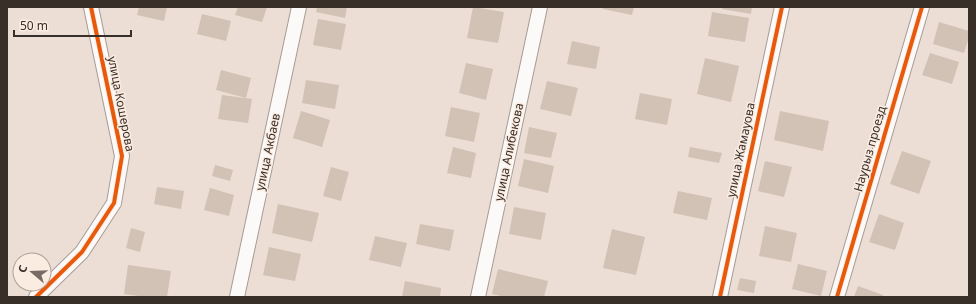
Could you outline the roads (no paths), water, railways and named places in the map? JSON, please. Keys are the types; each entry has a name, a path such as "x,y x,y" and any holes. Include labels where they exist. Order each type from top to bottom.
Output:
{"street":[{"name":"улица Кошерова","path":"36,297 82,252 114,203 122,156 90,7"},
{"name":"улица Акбаев","path":"237,297 299,7"},
{"name":"улица Алибекова","path":"478,297 540,7"},
{"name":"улица Жамауова","path":"720,297 782,7"},
{"name":"Наурыз проезд","path":"837,297 922,7"}]}
